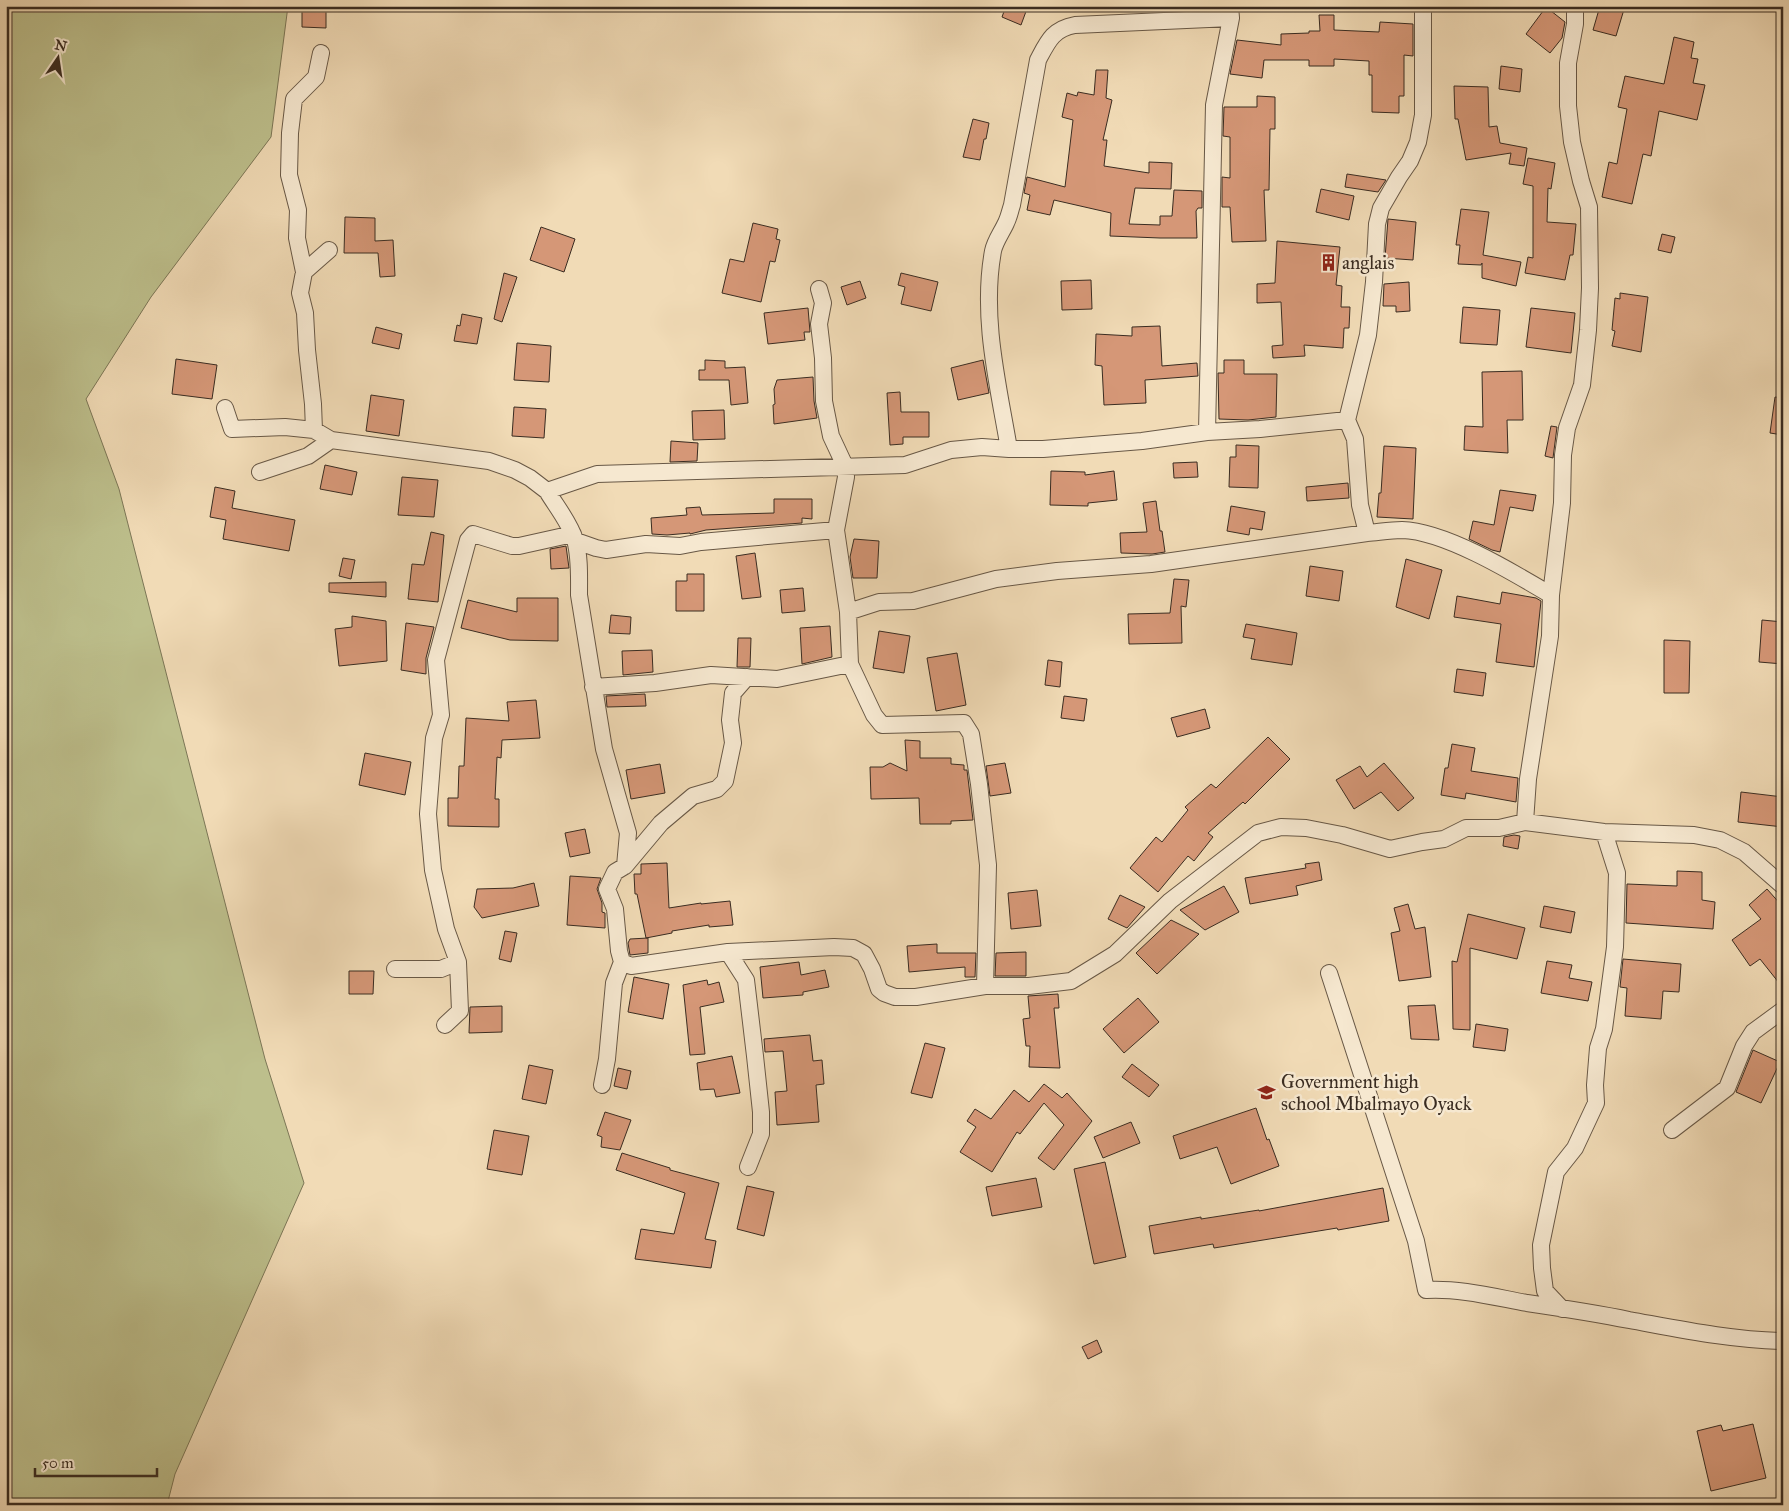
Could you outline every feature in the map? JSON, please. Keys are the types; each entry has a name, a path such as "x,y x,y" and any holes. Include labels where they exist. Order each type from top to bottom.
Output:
{"street":[{"path":"1367,533 1360,505 1355,439 1347,420 1368,335 1374,282 1377,224 1381,208 1410,161 1418,142 1423,115 1423,6"},
{"path":"1525,822 1528,779 1550,636 1551,595 1562,503 1563,455 1567,428 1582,385 1590,308 1589,207 1572,142 1568,106 1568,63 1575,24 1575,6"},
{"path":"1009,449 992,348 988,304 991,268 993,248 1007,221 1012,205 1038,60 1048,40 1064,27 1075,24 1231,12 1214,104 1207,432"},
{"path":"314,430 305,313 300,293 304,272 296,238 298,210 289,175 290,133 294,99 316,77 321,53"},
{"path":"304,272 329,250"},
{"path":"819,289 823,303 819,324 823,358 824,401 831,436 845,466 846,477 836,530 848,612 850,664 874,715 882,725 964,723 971,734 988,865 985,986"},
{"path":"225,408 232,429 285,427 314,430 332,440 489,460 530,478 547,492 574,537 579,575 579,595 604,749 628,833 625,866"},
{"path":"547,492 597,474 905,465 951,450 982,447 1043,449 1347,420"},
{"path":"260,472 308,456 332,440"},
{"path":"445,1025 460,1011 458,962 446,929 433,870 428,814 434,738 441,714 436,660 462,556 468,540 474,534 512,546 519,546 538,540 574,537 596,548 606,550 646,544 680,546 701,542 836,530"},
{"path":"848,612 879,602 914,601 996,579 1057,571 1169,561 1367,533 1403,530 1425,534 1455,544 1509,570 1551,595"},
{"path":"593,687 655,683 711,675 777,679 850,664"},
{"path":"602,1085 607,1059 614,983 622,962 619,951 615,909 607,890 615,872 625,866 661,823 693,796 717,789 725,781 733,743 730,720 733,693 747,677"},
{"path":"622,962 631,966 728,952 834,947 853,948 864,954 869,961 879,989 896,997 916,997 985,986 1029,986 1071,980 1115,954 1170,901 1258,833 1281,827 1306,828 1342,835 1390,849 1444,839 1466,828 1499,828 1525,822 1604,832 1694,835 1720,840 1744,852 1783,886"},
{"path":"1562,1308 1545,1291 1541,1245 1556,1172 1575,1148 1596,1103 1595,1085 1598,1048 1604,1029 1615,947 1617,873 1604,832"},
{"path":"728,952 746,980 761,1112 761,1134 748,1167"},
{"path":"395,969 441,969 458,962"},
{"path":"1329,973 1416,1241 1426,1290 1477,1294 1691,1332 1760,1341 1783,1341"},
{"path":"1672,1130 1727,1088 1744,1046 1754,1032 1783,1010"}],"green space":[{"path":"6,6 288,6 271,137 151,297 86,399 119,489 265,1059 304,1183 175,1474 167,1505 6,1505"}],"building":[{"path":"1006,6 1028,6 1021,25 1002,17"},
{"path":"1600,6 1625,6 1616,36 1593,30"},
{"path":"1546,7 1565,22 1562,38 1550,53 1526,34"},
{"path":"302,8 326,9 326,28 302,27"},
{"path":"1319,15 1334,15 1334,30 1379,32 1380,22 1413,24 1413,56 1404,55 1404,96 1399,96 1399,113 1372,112 1372,75 1369,75 1369,61 1334,59 1334,66 1309,66 1309,60 1264,60 1262,78 1230,74 1237,40 1281,45 1281,34 1320,31"},
{"path":"1674,37 1694,42 1691,58 1698,59 1693,83 1705,85 1697,120 1659,111 1651,156 1643,154 1632,204 1602,197 1609,162 1617,164 1627,109 1618,107 1625,76 1664,84"},
{"path":"1501,66 1522,69 1520,92 1499,89"},
{"path":"1096,70 1108,70 1106,98 1112,100 1103,140 1107,140 1104,166 1149,173 1149,162 1172,163 1171,189 1135,188 1129,224 1160,225 1160,216 1172,216 1174,190 1202,191 1202,208 1198,208 1196,211 1197,238 1110,236 1111,213 1054,200 1050,215 1027,210 1030,195 1024,193 1027,177 1065,187 1073,120 1062,117 1067,93 1077,96 1078,92 1094,95"},
{"path":"1454,86 1488,87 1489,127 1497,126 1500,143 1527,148 1524,166 1509,164 1511,153 1466,160 1458,119 1455,119"},
{"path":"1257,96 1275,97 1275,129 1270,129 1269,190 1264,190 1266,241 1232,242 1230,207 1222,207 1222,177 1230,178 1230,137 1223,136 1224,107 1257,107"},
{"path":"973,119 989,123 980,160 963,157"},
{"path":"1528,158 1555,163 1551,189 1548,188 1547,222 1576,224 1573,255 1570,255 1565,280 1525,273 1528,257 1533,258 1533,186 1523,184"},
{"path":"1347,174 1386,180 1378,192 1345,187"},
{"path":"1321,189 1354,196 1349,220 1316,212"},
{"path":"1461,209 1489,212 1483,255 1521,262 1516,286 1482,278 1482,263 1481,265 1458,264 1460,245 1456,245"},
{"path":"345,217 375,218 375,241 393,240 395,276 380,277 378,253 344,253"},
{"path":"1388,219 1416,222 1413,260 1385,258"},
{"path":"753,223 778,229 776,239 780,240 775,262 770,261 761,302 722,293 730,259 744,262"},
{"path":"541,227 575,239 564,272 530,260"},
{"path":"1662,234 1675,237 1671,253 1658,250"},
{"path":"1277,241 1340,247 1336,285 1342,286 1341,307 1350,307 1349,328 1344,328 1343,348 1304,345 1305,356 1273,358 1272,346 1283,345 1281,302 1257,303 1257,284 1275,283"},
{"path":"504,273 517,277 502,322 494,319"},
{"path":"901,273 938,282 931,311 901,304 905,287 898,285"},
{"path":"1091,280 1092,309 1062,310 1061,281"},
{"path":"860,281 866,298 847,305 841,287"},
{"path":"1409,282 1410,311 1396,312 1396,306 1383,306 1384,284"},
{"path":"1620,293 1648,297 1641,352 1612,346 1615,331 1612,330 1615,298 1620,299"},
{"path":"1463,307 1500,310 1497,345 1460,343"},
{"path":"808,308 810,332 804,332 805,340 768,344 764,313"},
{"path":"1531,308 1575,313 1571,353 1526,347"},
{"path":"462,314 482,318 477,344 454,341 457,325 460,326"},
{"path":"1160,326 1162,366 1197,363 1198,376 1145,380 1146,403 1104,405 1102,366 1095,365 1096,334 1132,336 1132,327"},
{"path":"376,327 402,334 399,349 372,343"},
{"path":"517,343 551,346 549,382 514,380"},
{"path":"176,359 217,365 212,399 172,394"},
{"path":"705,360 725,361 725,368 745,367 748,403 731,405 729,380 699,380 699,370 705,370"},
{"path":"983,360 989,393 958,400 951,368"},
{"path":"1224,360 1244,360 1244,374 1277,374 1276,417 1248,420 1219,419 1218,373 1224,373"},
{"path":"1522,371 1523,420 1507,420 1508,453 1464,450 1465,426 1483,427 1482,372"},
{"path":"813,377 817,418 774,424 774,389 777,380"},
{"path":"900,392 901,412 929,412 929,437 903,437 903,444 890,445 887,393"},
{"path":"371,395 404,400 399,436 366,431"},
{"path":"1775,397 1783,398 1783,435 1770,433"},
{"path":"514,407 546,409 544,438 512,436"},
{"path":"724,410 725,439 693,440 692,411"},
{"path":"1551,426 1557,427 1553,458 1545,456"},
{"path":"671,441 698,443 697,461 670,462"},
{"path":"1236,445 1259,446 1258,488 1229,487 1230,457 1236,457"},
{"path":"1384,446 1416,448 1413,519 1377,517 1379,493 1381,493"},
{"path":"1197,462 1198,477 1174,478 1173,463"},
{"path":"325,465 357,472 352,495 320,489"},
{"path":"1051,471 1085,472 1085,475 1114,471 1117,500 1088,503 1088,506 1050,505"},
{"path":"402,477 438,480 434,517 398,515"},
{"path":"1348,483 1349,498 1307,501 1306,487"},
{"path":"215,487 235,491 232,508 295,520 289,551 223,539 226,520 210,517"},
{"path":"1500,490 1536,495 1533,511 1510,507 1500,552 1469,539 1473,521 1494,525"},
{"path":"774,499 812,499 812,519 802,518 802,523 706,530 690,534 652,534 651,518 687,515 686,508 700,507 702,515 774,513"},
{"path":"1156,501 1165,552 1152,554 1121,553 1120,533 1147,532 1143,503"},
{"path":"1231,506 1265,512 1262,530 1250,528 1249,535 1227,531"},
{"path":"431,532 444,535 438,602 408,599 412,564 424,565"},
{"path":"854,539 879,541 877,578 853,578 850,557"},
{"path":"566,546 569,568 551,569 550,549"},
{"path":"755,553 761,597 742,599 736,556"},
{"path":"343,558 355,560 351,579 339,576"},
{"path":"1406,559 1442,570 1429,619 1396,607"},
{"path":"1310,566 1343,571 1339,601 1306,596"},
{"path":"687,574 704,574 704,611 676,611 676,581 687,581"},
{"path":"1174,579 1189,580 1186,607 1181,606 1182,643 1129,644 1128,614 1170,613"},
{"path":"386,582 386,597 329,592 329,583"},
{"path":"803,588 805,611 782,613 780,590"},
{"path":"1502,592 1536,598 1541,601 1534,667 1496,662 1501,624 1454,617 1457,596 1500,604"},
{"path":"517,598 558,598 558,641 510,640 461,628 468,600 517,612"},
{"path":"611,615 631,617 630,634 609,633"},
{"path":"352,616 386,621 387,661 339,666 335,629 352,627"},
{"path":"1762,620 1783,622 1783,664 1759,662"},
{"path":"406,623 434,627 426,658 426,674 401,670"},
{"path":"1246,624 1297,633 1292,665 1251,659 1255,639 1243,637"},
{"path":"830,626 832,657 802,664 800,628"},
{"path":"879,631 910,636 904,673 873,668"},
{"path":"738,638 751,638 750,667 737,667"},
{"path":"1664,640 1690,641 1689,693 1664,693"},
{"path":"652,650 653,672 623,675 622,651"},
{"path":"957,653 966,705 936,711 927,658"},
{"path":"1048,660 1062,662 1060,687 1045,685"},
{"path":"1457,669 1486,673 1483,696 1454,692"},
{"path":"645,694 646,706 607,707 606,696"},
{"path":"1064,696 1087,699 1084,721 1061,718"},
{"path":"536,700 540,738 502,740 501,758 497,757 495,799 499,799 499,827 448,826 448,798 458,798 459,766 464,766 466,718 509,721 507,702"},
{"path":"1205,709 1210,728 1177,737 1171,718"},
{"path":"1268,737 1290,759 1245,804 1243,802 1208,833 1213,837 1194,861 1188,856 1158,892 1130,868 1156,837 1162,842 1188,810 1185,807 1211,784 1216,788"},
{"path":"905,740 920,741 920,758 951,758 951,764 964,765 964,770 967,770 973,820 951,821 951,824 920,824 919,798 871,799 870,767 883,767 890,763 907,771"},
{"path":"1452,744 1475,748 1471,771 1518,778 1516,802 1466,793 1465,799 1441,795 1445,768 1448,768"},
{"path":"365,753 411,762 405,795 359,785"},
{"path":"1005,763 1011,793 990,796 986,766"},
{"path":"1384,763 1414,798 1398,811 1381,792 1354,809 1336,780 1360,766 1367,777"},
{"path":"660,764 665,793 631,799 626,770"},
{"path":"1741,792 1783,797 1783,827 1738,822"},
{"path":"585,829 590,853 570,857 565,833"},
{"path":"1520,836 1518,849 1503,846 1504,837"},
{"path":"1319,862 1322,880 1296,886 1298,895 1250,904 1245,878 1306,868 1305,864"},
{"path":"667,863 669,908 730,901 733,925 709,927 709,925 672,931 672,933 646,938 637,894 635,894 634,874 641,874 641,864"},
{"path":"1677,871 1702,872 1702,900 1715,902 1713,929 1626,923 1627,884 1677,886"},
{"path":"570,876 601,878 597,889 602,903 602,912 605,913 605,928 567,925"},
{"path":"534,883 539,906 482,918 474,907 477,889 513,888"},
{"path":"1224,886 1239,912 1205,930 1180,910"},
{"path":"1767,889 1783,907 1783,988 1760,959 1750,966 1732,940 1761,919 1749,905"},
{"path":"1037,890 1041,926 1011,929 1008,893"},
{"path":"1120,895 1145,907 1127,928 1108,919"},
{"path":"1408,904 1415,929 1425,927 1431,977 1399,981 1391,933 1400,931 1394,908"},
{"path":"1544,906 1575,912 1571,933 1540,927"},
{"path":"1468,914 1525,928 1517,959 1470,948 1470,1030 1453,1029 1452,961 1457,962"},
{"path":"1171,920 1199,934 1157,974 1136,953"},
{"path":"505,931 517,933 511,962 499,959"},
{"path":"648,938 648,953 630,955 628,943 630,939"},
{"path":"937,944 937,953 976,953 975,977 965,977 965,967 909,972 907,946"},
{"path":"1026,952 1026,976 995,976 996,953"},
{"path":"1623,959 1681,964 1679,992 1663,991 1661,1019 1625,1016 1627,988 1620,987"},
{"path":"1547,961 1572,965 1569,978 1592,982 1588,1001 1541,993"},
{"path":"799,962 801,975 825,970 829,987 803,992 803,995 763,998 760,967"},
{"path":"349,971 374,971 373,994 349,994"},
{"path":"634,977 669,984 663,1019 628,1012"},
{"path":"707,980 708,985 719,982 724,1002 700,1007 705,1054 690,1055 683,985"},
{"path":"1058,994 1059,1008 1054,1008 1060,1068 1029,1067 1030,1046 1026,1046 1023,1019 1030,1018 1028,996"},
{"path":"1138,998 1159,1022 1124,1053 1103,1029"},
{"path":"1435,1005 1439,1040 1411,1039 1408,1006"},
{"path":"502,1006 502,1032 469,1033 470,1007"},
{"path":"1476,1024 1508,1029 1505,1051 1473,1047"},
{"path":"810,1035 813,1061 822,1060 824,1084 816,1085 819,1122 777,1125 775,1092 787,1091 783,1051 765,1052 764,1039"},
{"path":"925,1043 945,1048 932,1098 911,1093"},
{"path":"1753,1050 1780,1062 1761,1103 1736,1092"},
{"path":"732,1056 740,1093 716,1097 714,1089 700,1090 697,1063"},
{"path":"1132,1064 1159,1085 1149,1097 1122,1077"},
{"path":"529,1065 553,1070 546,1104 522,1099"},
{"path":"618,1068 631,1071 627,1089 614,1086"},
{"path":"1044,1084 1062,1098 1067,1093 1092,1121 1054,1170 1038,1158 1064,1125 1044,1103 1020,1134 1017,1132 992,1172 960,1152 976,1127 967,1121 975,1109 991,1119 1014,1090 1029,1102"},
{"path":"1256,1108 1267,1140 1269,1139 1279,1166 1231,1184 1217,1147 1180,1159 1173,1136"},
{"path":"605,1112 631,1120 620,1150 601,1147 602,1137 597,1135"},
{"path":"1131,1122 1140,1143 1103,1158 1094,1137"},
{"path":"494,1130 529,1136 522,1175 487,1169"},
{"path":"622,1153 670,1168 670,1170 719,1183 705,1239 716,1241 711,1268 635,1259 641,1229 674,1234 685,1193 616,1170"},
{"path":"1105,1162 1126,1257 1094,1264 1074,1169"},
{"path":"1036,1178 1042,1207 992,1216 986,1187"},
{"path":"747,1186 774,1192 764,1236 737,1229"},
{"path":"1383,1188 1389,1221 1214,1248 1213,1244 1154,1254 1149,1226 1201,1217 1201,1219 1259,1211"},
{"path":"1097,1340 1102,1352 1088,1359 1082,1347"},
{"path":"1753,1424 1766,1478 1711,1491 1697,1431 1721,1425 1723,1431"}],"place":[{"name":"anglais","path":"1328,262"},
{"name":"Government high school Mbalmayo Oyack","path":"1267,1092"}]}
